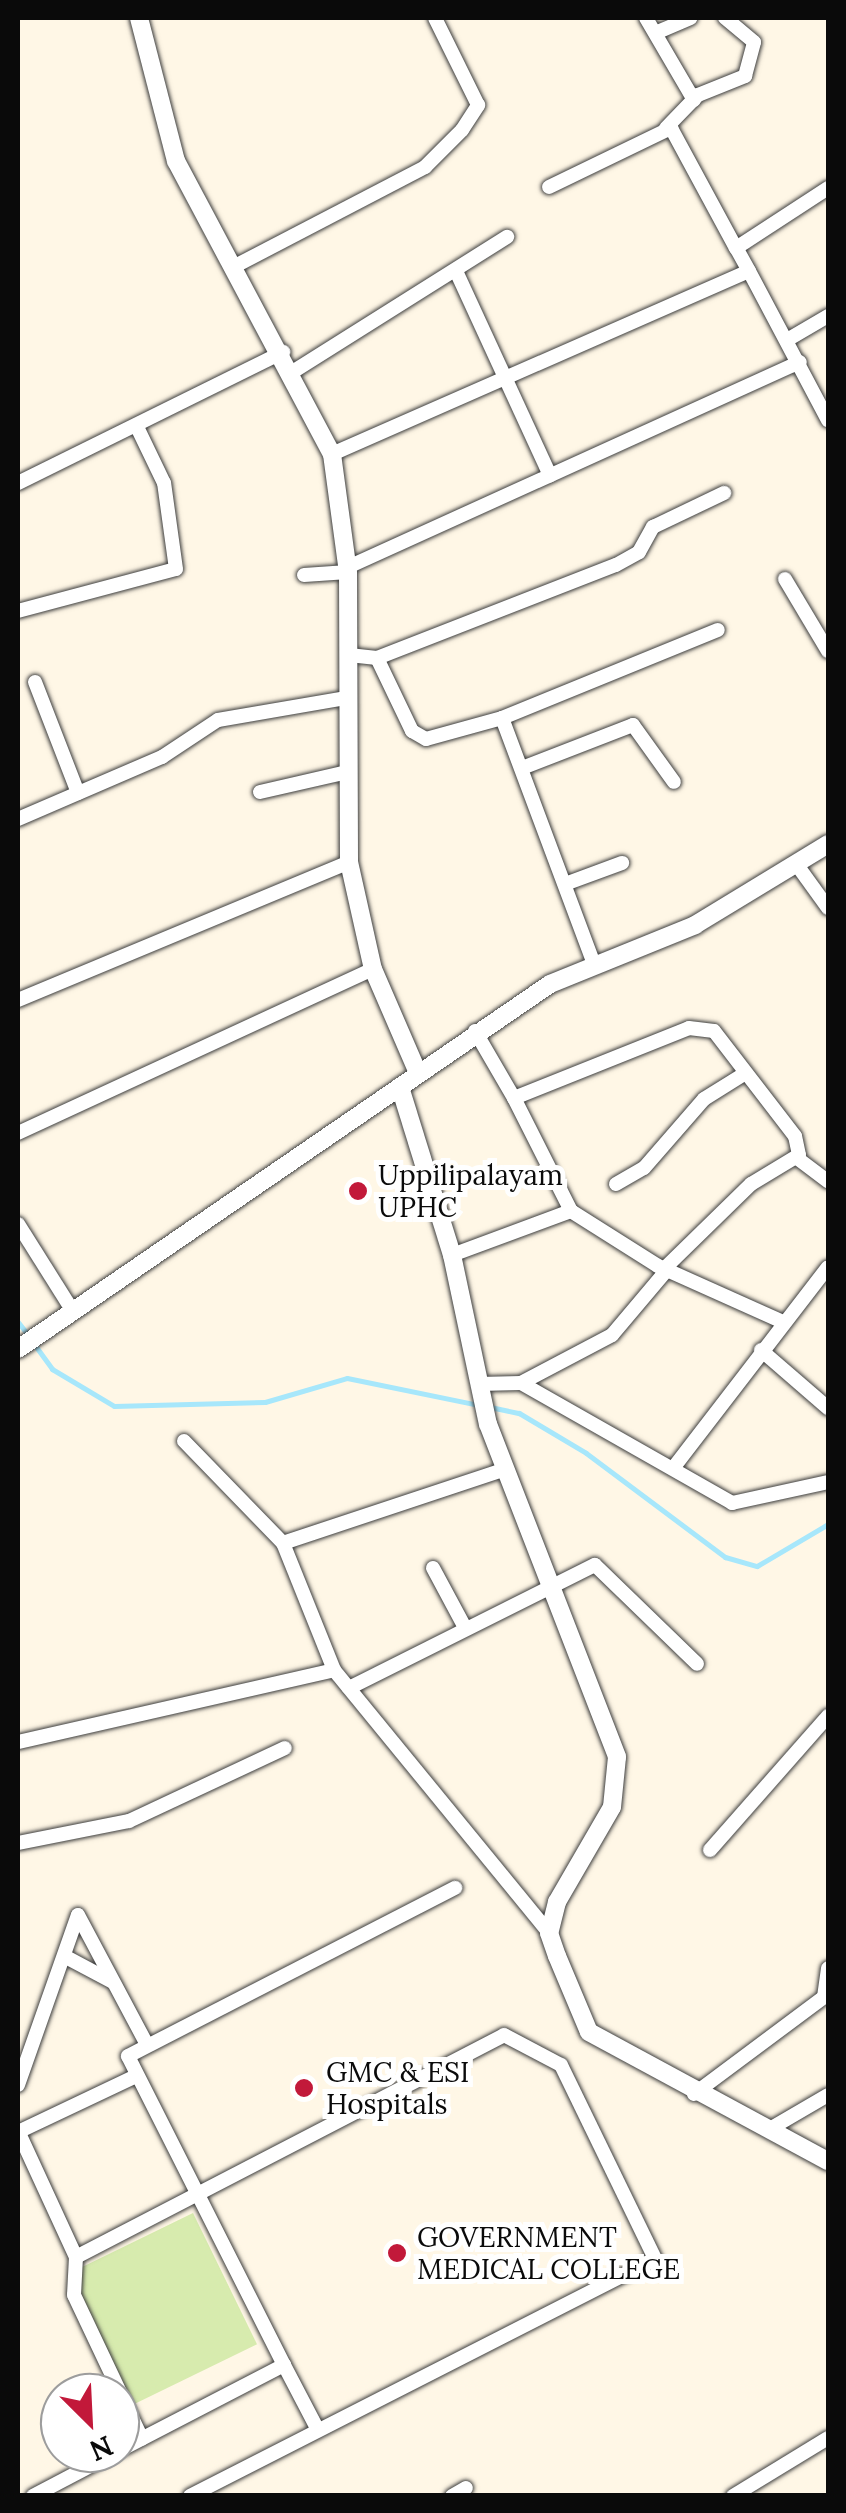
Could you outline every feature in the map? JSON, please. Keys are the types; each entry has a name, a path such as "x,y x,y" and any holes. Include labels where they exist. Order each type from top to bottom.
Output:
{"street":[{"path":"139,18 176,161 294,371 332,454 348,570 349,862 373,969 418,1073"},
{"path":"237,266 426,167 462,130 478,106 435,18"},
{"path":"646,18 660,31 694,100"},
{"path":"660,31 690,18"},
{"path":"548,187 666,128 694,100 745,76 754,42 725,18"},
{"path":"666,128 788,340 828,420"},
{"path":"736,248 828,188"},
{"path":"294,371 507,237"},
{"path":"456,271 550,474"},
{"path":"332,454 749,272"},
{"path":"788,340 828,316"},
{"path":"18,483 282,352"},
{"path":"304,575 348,570 800,362"},
{"path":"18,611 176,569 164,483 137,426"},
{"path":"348,655 377,658 616,565 640,552 652,526 724,493"},
{"path":"785,579 828,651"},
{"path":"377,658 412,730 426,739 502,718 718,630"},
{"path":"36,682 78,793"},
{"path":"18,819 162,757 218,720 346,698"},
{"path":"502,718 594,964"},
{"path":"522,768 633,725 674,782"},
{"path":"260,792 347,772"},
{"path":"18,1349 71,1308 400,1087 475,1031 594,964 694,925 828,844"},
{"path":"18,1000 349,862"},
{"path":"564,884 622,863"},
{"path":"796,866 828,908"},
{"path":"18,1133 373,969"},
{"path":"514,1098 706,1026 795,1136 797,1158 828,1181"},
{"path":"475,1031 571,1210 665,1269 782,1322"},
{"path":"616,1184 644,1168 715,1090 744,1074"},
{"path":"400,1087 452,1255 488,1424 544,1586 606,1714 618,1781 549,1933"},
{"path":"480,1390 522,1384 612,1334 665,1269 751,1184 797,1158"},
{"path":"452,1255 571,1210"},
{"path":"18,1224 71,1308"},
{"path":"674,1467 828,1267"},
{"path":"761,1350 828,1408"},
{"path":"522,1384 732,1503 828,1482"},
{"path":"184,1441 283,1543 334,1670 549,1933 589,2032 694,2094 828,2162"},
{"path":"283,1543 503,1470"},
{"path":"348,1688 463,1624 595,1565 697,1664"},
{"path":"434,1568 463,1624"},
{"path":"18,1742 334,1670"},
{"path":"710,1850 828,1716"},
{"path":"18,1843 129,1821 285,1748"},
{"path":"318,2430 128,2056 455,1888"},
{"path":"18,2085 78,1916 147,2046"},
{"path":"64,1956 114,1982"},
{"path":"694,2094 824,1997 828,1968"},
{"path":"76,2257 504,2035 561,2065 654,2258 190,2496"},
{"path":"136,2076 18,2132 76,2257 74,2295 142,2439 284,2365"},
{"path":"768,2130 828,2095"},
{"path":"733,2496 828,2438"},
{"path":"33,2496 77,2473"}],"green space":[{"path":"193,2213 257,2344 140,2401 140,2373 119,2373 70,2273"}],"waterway":[{"path":"18,1322 28,1335"},
{"path":"34,1344 52,1369 114,1406 265,1402 347,1378 479,1405"},
{"path":"490,1407 519,1413 586,1453 725,1557 757,1566 828,1524"}],"place":[{"name":"Uppilipalayam UPHC","path":"358,1191"},
{"name":"GMC & ESI Hospitals","path":"304,2088"},
{"name":"GOVERNMENT MEDICAL COLLEGE","path":"397,2253"}]}
